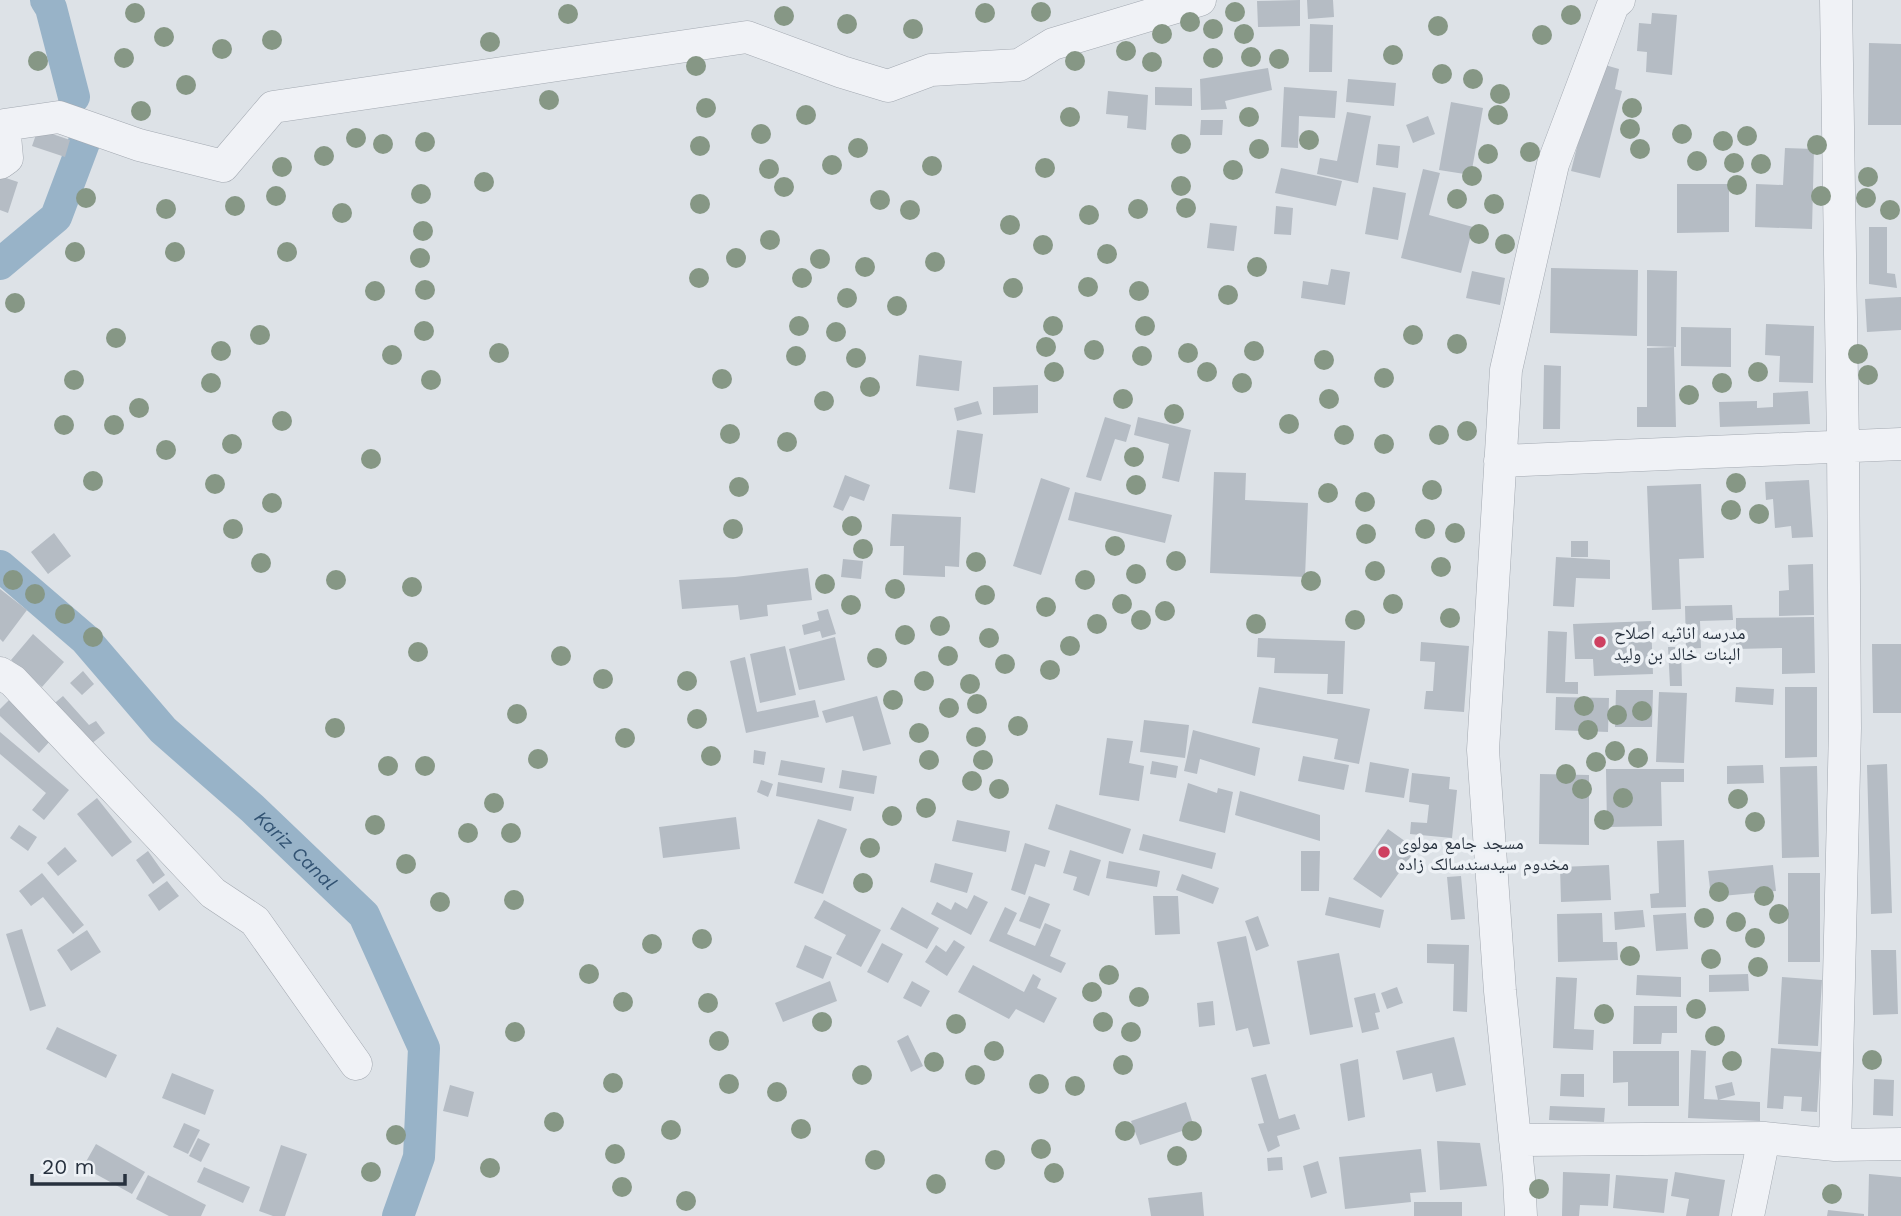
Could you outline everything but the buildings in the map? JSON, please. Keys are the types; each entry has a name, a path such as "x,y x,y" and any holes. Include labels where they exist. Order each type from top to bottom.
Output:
{"street":[{"path":"0,163 7,159 4,125 59,117 139,145 223,166 273,107 747,37 888,86 931,70 1019,65 1053,44 1200,0"},
{"path":"1521,1216 1500,991 1483,750 1506,370 1553,164 1613,5 1619,0"},
{"path":"1835,1144 1845,728 1836,0"},
{"path":"1500,461 1901,444"},
{"path":"0,673 13,681 213,893 255,921 356,1063"},
{"path":"1516,1140 1764,1138 1835,1144 1901,1144"},
{"path":"1748,1216 1764,1138"}],"waterway":[{"name":"Kariz Canal","path":"46,0 51,8 74,97"},
{"name":"Kariz Canal","path":"0,264 56,217 85,140"},
{"name":"Kariz Canal","path":"0,566 85,639 163,730 252,808 364,915 424,1048 419,1157 398,1216"}],"place":[{"name":"مدرسه اناثیه اصلاح البنات خالد بن ولید","path":"1600,642"},
{"name":"مسجد جامع مولوی مخدوم سیدسندسالک زاده","path":"1384,852"}]}
